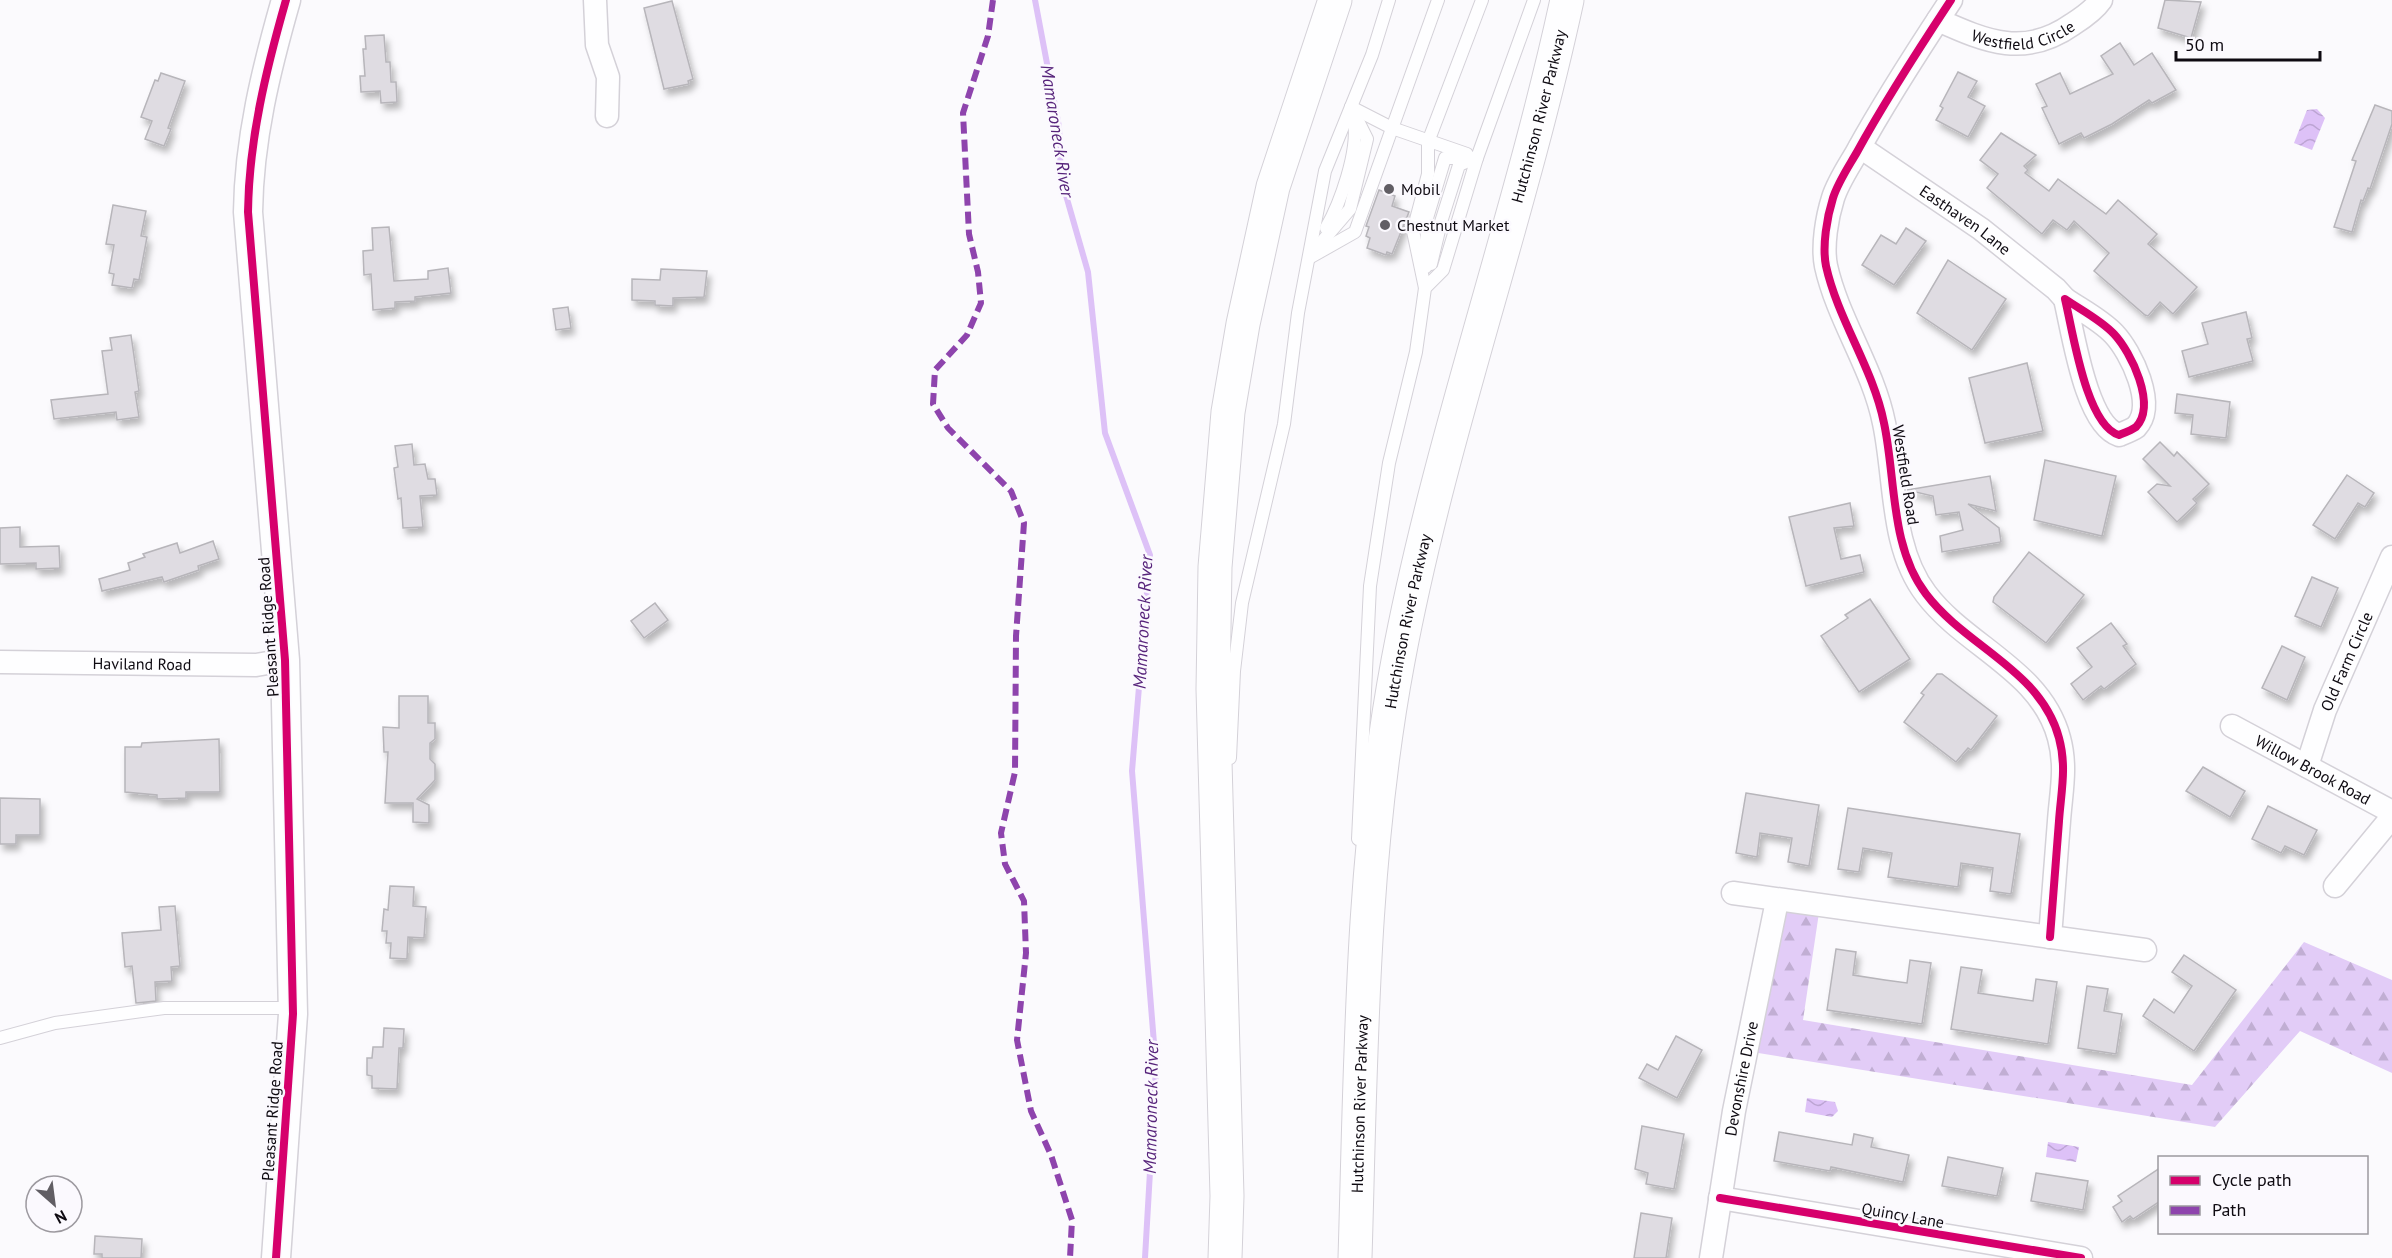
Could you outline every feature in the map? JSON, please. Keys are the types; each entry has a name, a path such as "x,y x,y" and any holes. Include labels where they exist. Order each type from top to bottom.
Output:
{"highway":[{"path":"1225,1258 1227,1196 1213,689 1215,578 1228,412 1243,324 1273,187 1335,0"},
{"name":"Hutchinson River Parkway","path":"1355,1258 1361,1026 1371,869 1398,663 1430,519 1473,350 1552,70 1567,0"}],"street":[{"name":"Pleasant Ridge Road","path":"276,1258 292,1008 285,660 248,212 249,164 266,71 286,0"},
{"path":"595,0 597,45 608,77 607,116"},
{"name":"Westfield Road","path":"1951,0 1884,103 1833,197 1826,240 1826,265 1846,322 1874,386 1882,414 1890,477 1905,551 1915,578 1928,597 1970,638 2013,670 2036,692 2056,728 2065,769 2050,937"},
{"name":"Westfield Circle","path":"1938,20 1980,40 2021,45 2055,37 2095,8 2102,0"},
{"name":"Easthaven Lane","path":"1860,147 1981,229 2056,289 2065,299 2112,332 2126,348 2136,368 2143,391 2140,420 2135,428 2120,435 2109,432 2097,416 2065,299"},
{"name":"Old Farm Circle","path":"2307,766 2325,710 2392,556"},
{"name":"Haviland Road","path":"0,662 256,665 285,660"},
{"name":"Willow Brook Road","path":"2232,726 2392,814"},
{"path":"2336,886 2392,814"},
{"path":"1733,893 1777,901 2145,950"},
{"name":"Devonshire Drive","path":"1711,1258 1734,1111 1777,901"},
{"name":"Quincy Lane","path":"1720,1198 2081,1258"}],"lane":[{"path":"1218,890 1231,745 1234,671 1242,603 1284,424 1298,313 1325,171 1372,55 1389,0"},
{"path":"1309,258 1355,232 1438,0"},
{"path":"1425,288 1413,231 1428,174 1428,142 1482,0"},
{"path":"1425,288 1443,270 1477,158 1534,0"},
{"path":"1309,258 1350,209 1367,140 1351,107"},
{"path":"1351,107 1392,128 1477,158"},
{"path":"1361,1026 1360,765 1370,586 1389,463 1416,352 1425,288 1427,218 1445,159 1477,158"},
{"path":"0,1038 55,1023 164,1008 292,1008"}],"green space":[{"path":"1777,901 1820,906 1803,1020 2192,1085 2304,942 2392,980 2392,1073 2300,1031 2215,1127 1746,1051"}],"water":[{"path":"2317,109 2325,118 2312,150 2294,143 2307,110"},
{"path":"1807,1098 1835,1102 1838,1111 1832,1117 1805,1112"},
{"path":"2048,1142 2079,1147 2076,1162 2046,1157"}],"building":[{"path":"2165,0 2201,2 2191,38 2158,28"},
{"path":"672,1 693,79 688,81 689,84 664,89 644,8"},
{"path":"384,35 386,62 390,62 391,82 396,82 397,102 381,103 380,91 361,92 360,76 365,76 363,49 366,49 365,36"},
{"path":"2120,43 2134,65 2152,53 2176,90 2152,103 2149,100 2112,124 2084,138 2081,133 2059,144 2042,108 2047,106 2036,84 2060,73 2070,94 2113,74 2101,56"},
{"path":"1958,72 1977,81 1968,97 1985,106 1968,137 1936,120 1943,108 1940,106"},
{"path":"161,73 185,81 164,146 145,139 152,121 141,117 155,80 158,81"},
{"path":"2375,105 2392,111 2392,124 2370,189 2368,188 2363,201 2361,200 2352,232 2334,227 2356,161 2352,160"},
{"path":"2001,133 2036,155 2024,166 2028,170 2025,173 2049,191 2058,179 2106,214 2118,200 2157,234 2148,244 2197,287 2173,314 2160,302 2148,316 2145,315 2094,271 2109,253 2074,221 2067,230 2053,220 2042,234 1987,188 1998,174 1980,160"},
{"name":"Chestnut Market","path":"1379,190 1395,196 1392,206 1409,212 1392,254 1387,252 1386,255 1367,248 1370,238 1366,236 1369,227 1366,226"},
{"path":"113,205 146,211 141,236 147,237 139,280 134,279 132,288 112,285 114,274 109,273 114,245 106,244"},
{"path":"389,227 394,281 428,279 428,271 448,268 451,293 415,297 415,301 395,302 395,308 373,310 371,274 364,275 363,251 373,250 372,228"},
{"path":"1906,228 1926,241 1894,285 1862,265 1881,235 1896,244"},
{"path":"1948,260 2006,299 1972,350 1917,313"},
{"path":"661,269 707,271 704,297 673,298 673,306 655,305 655,301 632,300 632,279 660,280"},
{"path":"568,307 571,328 556,330 553,309"},
{"path":"2246,312 2252,338 2247,339 2253,361 2189,377 2182,351 2208,344 2202,323"},
{"path":"131,335 139,391 135,392 139,417 117,420 116,412 54,419 51,400 108,394 102,351 112,350 110,338"},
{"path":"2027,363 2043,431 1985,443 1969,378"},
{"path":"2177,394 2230,402 2226,438 2191,434 2193,415 2175,413"},
{"path":"2160,442 2174,456 2177,452 2209,484 2193,499 2197,503 2177,522 2148,492 2157,484 2170,486 2143,459"},
{"path":"412,444 414,465 425,464 428,479 435,479 437,495 420,496 423,527 403,528 401,498 398,499 394,468 398,467 395,446"},
{"path":"2045,460 2116,476 2102,536 2034,520"},
{"path":"2347,475 2374,493 2365,507 2358,503 2335,539 2313,525"},
{"path":"1990,476 1996,511 1968,504 1999,528 2001,542 1942,552 1940,536 1963,530 1959,512 1936,515 1933,496 1907,490"},
{"path":"1850,503 1854,526 1834,528 1841,559 1860,555 1864,572 1806,586 1789,517"},
{"path":"20,527 20,547 59,546 60,568 36,569 36,563 0,564 0,528"},
{"path":"213,541 219,559 198,566 199,570 164,582 162,577 102,591 99,579 130,570 128,563 145,557 143,554 177,543 180,553"},
{"path":"2029,552 2084,595 2046,643 1993,602 1994,597"},
{"path":"2312,577 2338,588 2321,627 2295,616"},
{"path":"1870,599 1910,659 1859,692 1821,636 1848,618 1845,615"},
{"path":"655,603 668,620 644,638 631,621"},
{"path":"2111,623 2127,644 2123,646 2136,664 2104,689 2101,686 2083,700 2071,684 2092,667 2077,648"},
{"path":"2282,646 2305,657 2287,700 2262,688"},
{"path":"1937,674 1942,674 1997,716 1971,750 1968,748 1956,762 1904,722 1924,695 1921,693"},
{"path":"399,696 428,696 428,723 435,723 435,739 430,743 430,759 435,764 435,780 417,799 429,805 429,823 413,822 413,803 385,803 388,752 384,752 383,727 399,728"},
{"path":"219,739 220,792 186,792 186,798 157,799 157,795 125,792 125,747 141,747 142,743"},
{"path":"2203,767 2245,791 2230,817 2186,791"},
{"path":"1746,793 1819,805 1809,866 1788,862 1792,838 1760,833 1757,857 1736,853"},
{"path":"0,798 40,799 40,835 16,835 16,844 0,844"},
{"path":"2268,806 2317,830 2304,855 2285,846 2281,853 2252,839"},
{"path":"1848,808 2020,834 2011,894 1990,891 1993,868 1961,863 1958,887 1888,877 1892,853 1863,848 1859,872 1838,869"},
{"path":"390,886 414,887 413,906 426,907 424,938 408,937 407,959 390,958 391,943 386,943 387,931 382,931 384,909 388,910"},
{"path":"175,906 180,966 171,967 172,981 155,982 156,1001 136,1003 132,966 125,967 122,933 161,930 159,907"},
{"path":"1836,949 1856,952 1853,975 1885,980 1907,983 1910,960 1931,963 1922,1024 1827,1010"},
{"path":"2184,955 2236,990 2194,1051 2143,1016 2154,999 2174,1013 2192,986 2172,972"},
{"path":"1961,967 1982,970 1978,993 2033,1001 2036,979 2057,982 2048,1044 1951,1029"},
{"path":"2087,986 2108,989 2104,1011 2122,1014 2116,1054 2078,1048"},
{"path":"384,1028 404,1029 403,1048 399,1048 397,1089 372,1088 372,1076 367,1075 367,1058 372,1058 373,1047 383,1047"},
{"path":"1676,1036 1702,1050 1677,1098 1639,1078 1647,1064 1658,1070"},
{"path":"1642,1126 1684,1134 1674,1189 1646,1184 1648,1173 1635,1169"},
{"path":"1779,1132 1852,1145 1854,1134 1873,1138 1871,1147 1909,1155 1903,1182 1831,1167 1830,1171 1774,1161"},
{"path":"1948,1157 2003,1168 1997,1196 1942,1186"},
{"path":"2158,1169 2158,1202 2133,1219 2130,1216 2122,1222 2113,1207 2122,1201 2118,1196"},
{"path":"2036,1173 2088,1181 2083,1210 2031,1201"},
{"path":"1641,1213 1672,1218 1666,1258 1634,1258"},
{"path":"95,1236 142,1239 141,1258 102,1258 102,1254 94,1254"}],"waterway":[{"name":"Mamaroneck River","path":"1035,0 1059,127 1061,178 1088,272 1105,433 1150,555 1132,771 1156,1068 1145,1258"}],"marked path":[{"path":"993,0 988,36 963,113 969,234 978,272 981,303 967,335 935,370 933,404 948,428 1011,491 1024,523 1016,636 1015,772 1001,833 1005,864 1024,901 1026,953 1017,1040 1031,1111 1051,1155 1072,1220 1070,1258"}],"cycle path":[{"path":"276,1258 293,1014 285,660 248,212 255,131 286,0"},
{"path":"1951,0 1914,56 1838,186 1827,223 1825,258 1831,286 1879,403 1888,444 1900,534 1914,575 1942,613 2001,660 2036,694 2050,714 2059,738 2063,759 2063,780 2050,937"},
{"path":"2065,299 2109,329 2128,353 2143,393 2142,417 2136,427 2119,435 2108,428 2098,414 2083,376 2065,299"},
{"path":"1720,1198 2081,1258"}],"place":[{"name":"Mobil","path":"1389,189"},
{"name":"Chestnut Market","path":"1385,225"}]}
